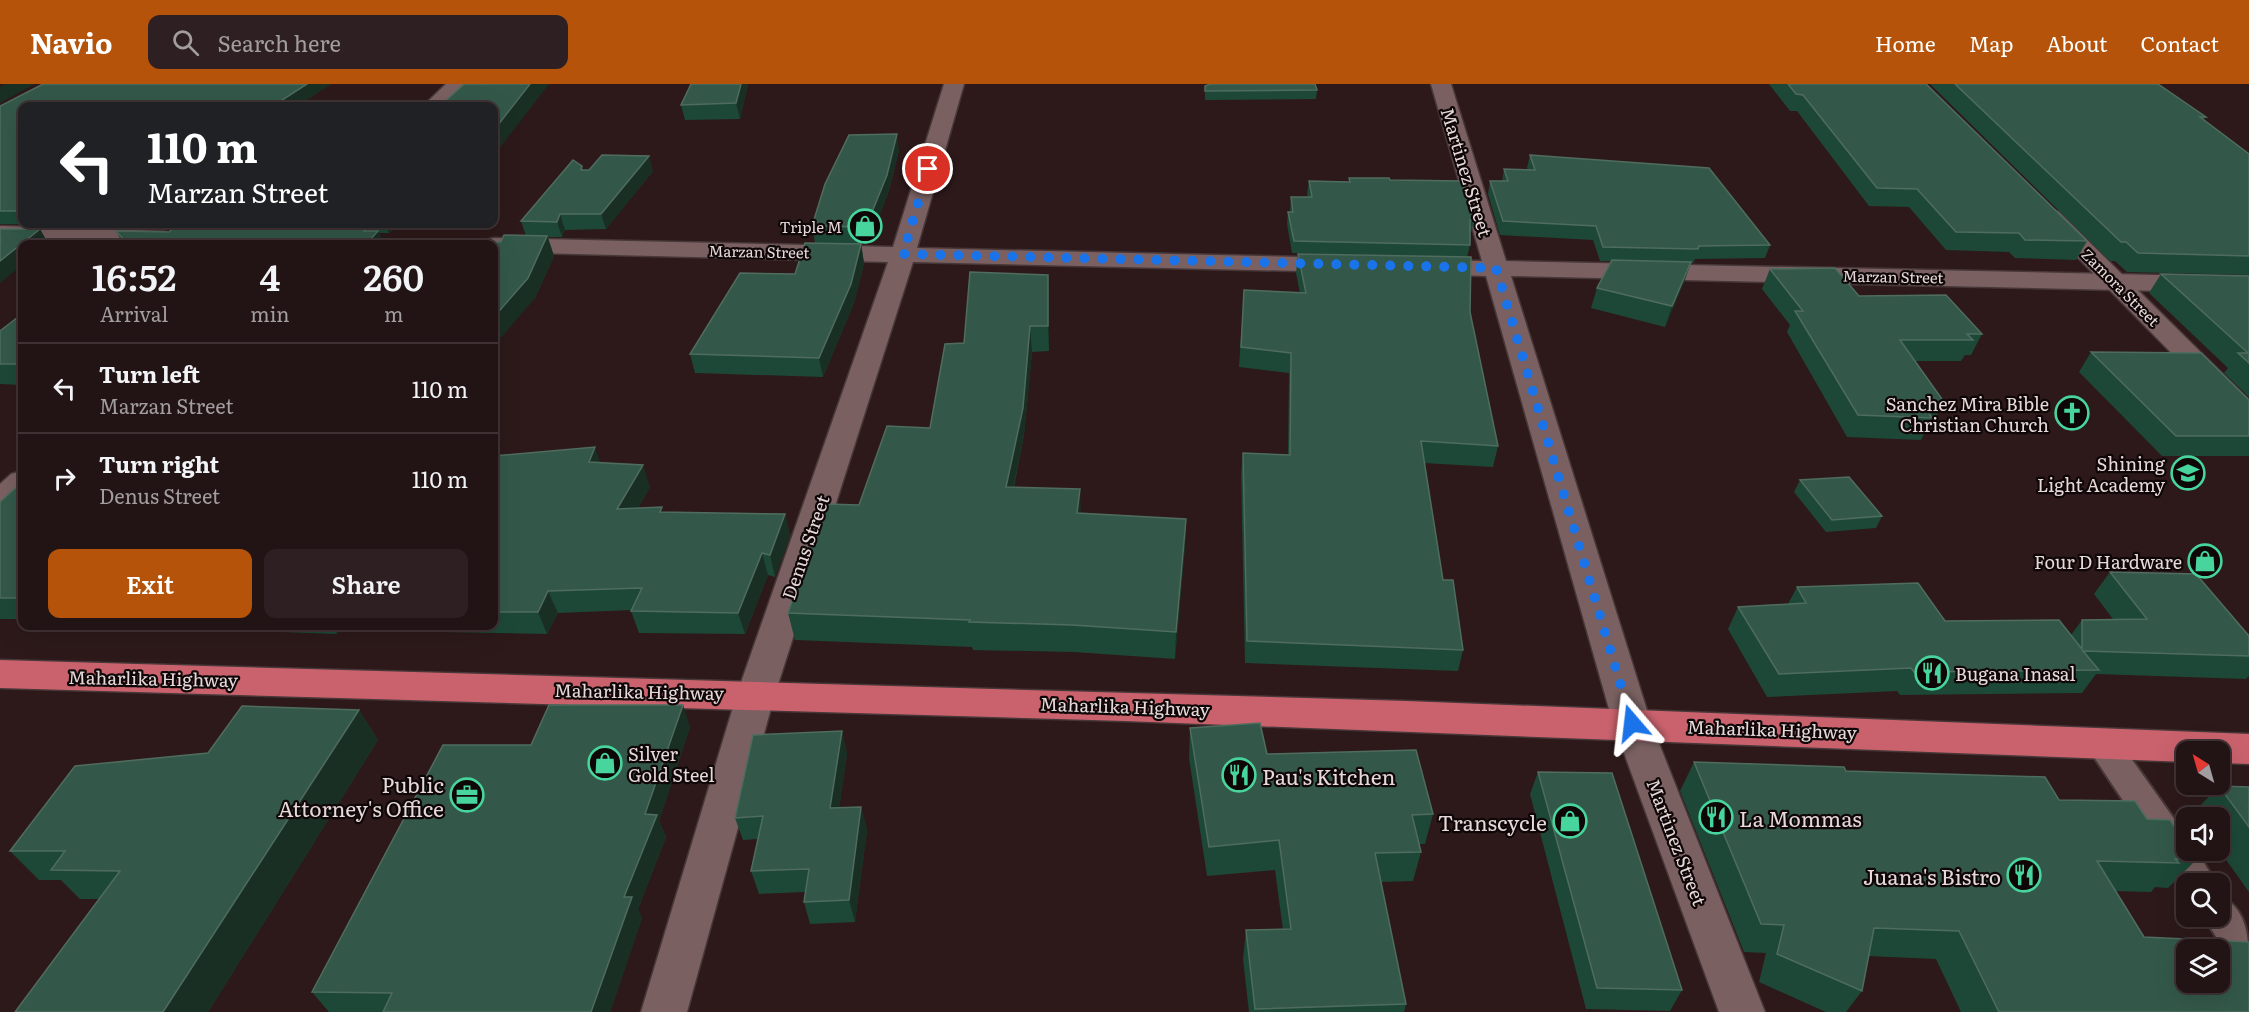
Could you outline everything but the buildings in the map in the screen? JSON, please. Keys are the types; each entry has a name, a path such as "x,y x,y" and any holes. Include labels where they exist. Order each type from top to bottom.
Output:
{"highway":[{"name":"Maharlika Highway","path":"0,674 756,694 1632,723 2249,749"}],"street":[{"path":"437,102 457,84"},
{"name":"Denus Street","path":"664,1012 756,694 903,254 954,84"},
{"name":"Martinez Street","path":"1441,84 1632,723 1742,1012"},
{"name":"Zamora Street","path":"2032,199 2249,416"},
{"path":"0,233 186,238"},
{"name":"Marzan Street","path":"498,245 1366,265"},
{"name":"Marzan Street","path":"1401,266 2249,285"},
{"path":"0,501 18,485"}],"lane":[{"path":"2101,742 2191,873"},
{"path":"2230,927 2249,955"}],"place":[{"name":"Triple M","path":"865,226"},
{"name":"Sanchez Mira Bible Christian Church","path":"2072,413"},
{"name":"Shining Light Academy","path":"2188,473"},
{"name":"Four D Hardware","path":"2205,561"},
{"name":"Bugana Inasal","path":"1932,673"},
{"name":"Silver Gold Steel","path":"605,763"},
{"name":"Pau's Kitchen","path":"1239,775"},
{"name":"Public Attorney's Office","path":"467,795"},
{"name":"La Mommas","path":"1716,817"},
{"name":"Transcycle","path":"1570,821"},
{"name":"Juana's Bistro","path":"2024,875"}],"route":[{"path":"928,169 903,254 1496,268 1632,723"}]}
